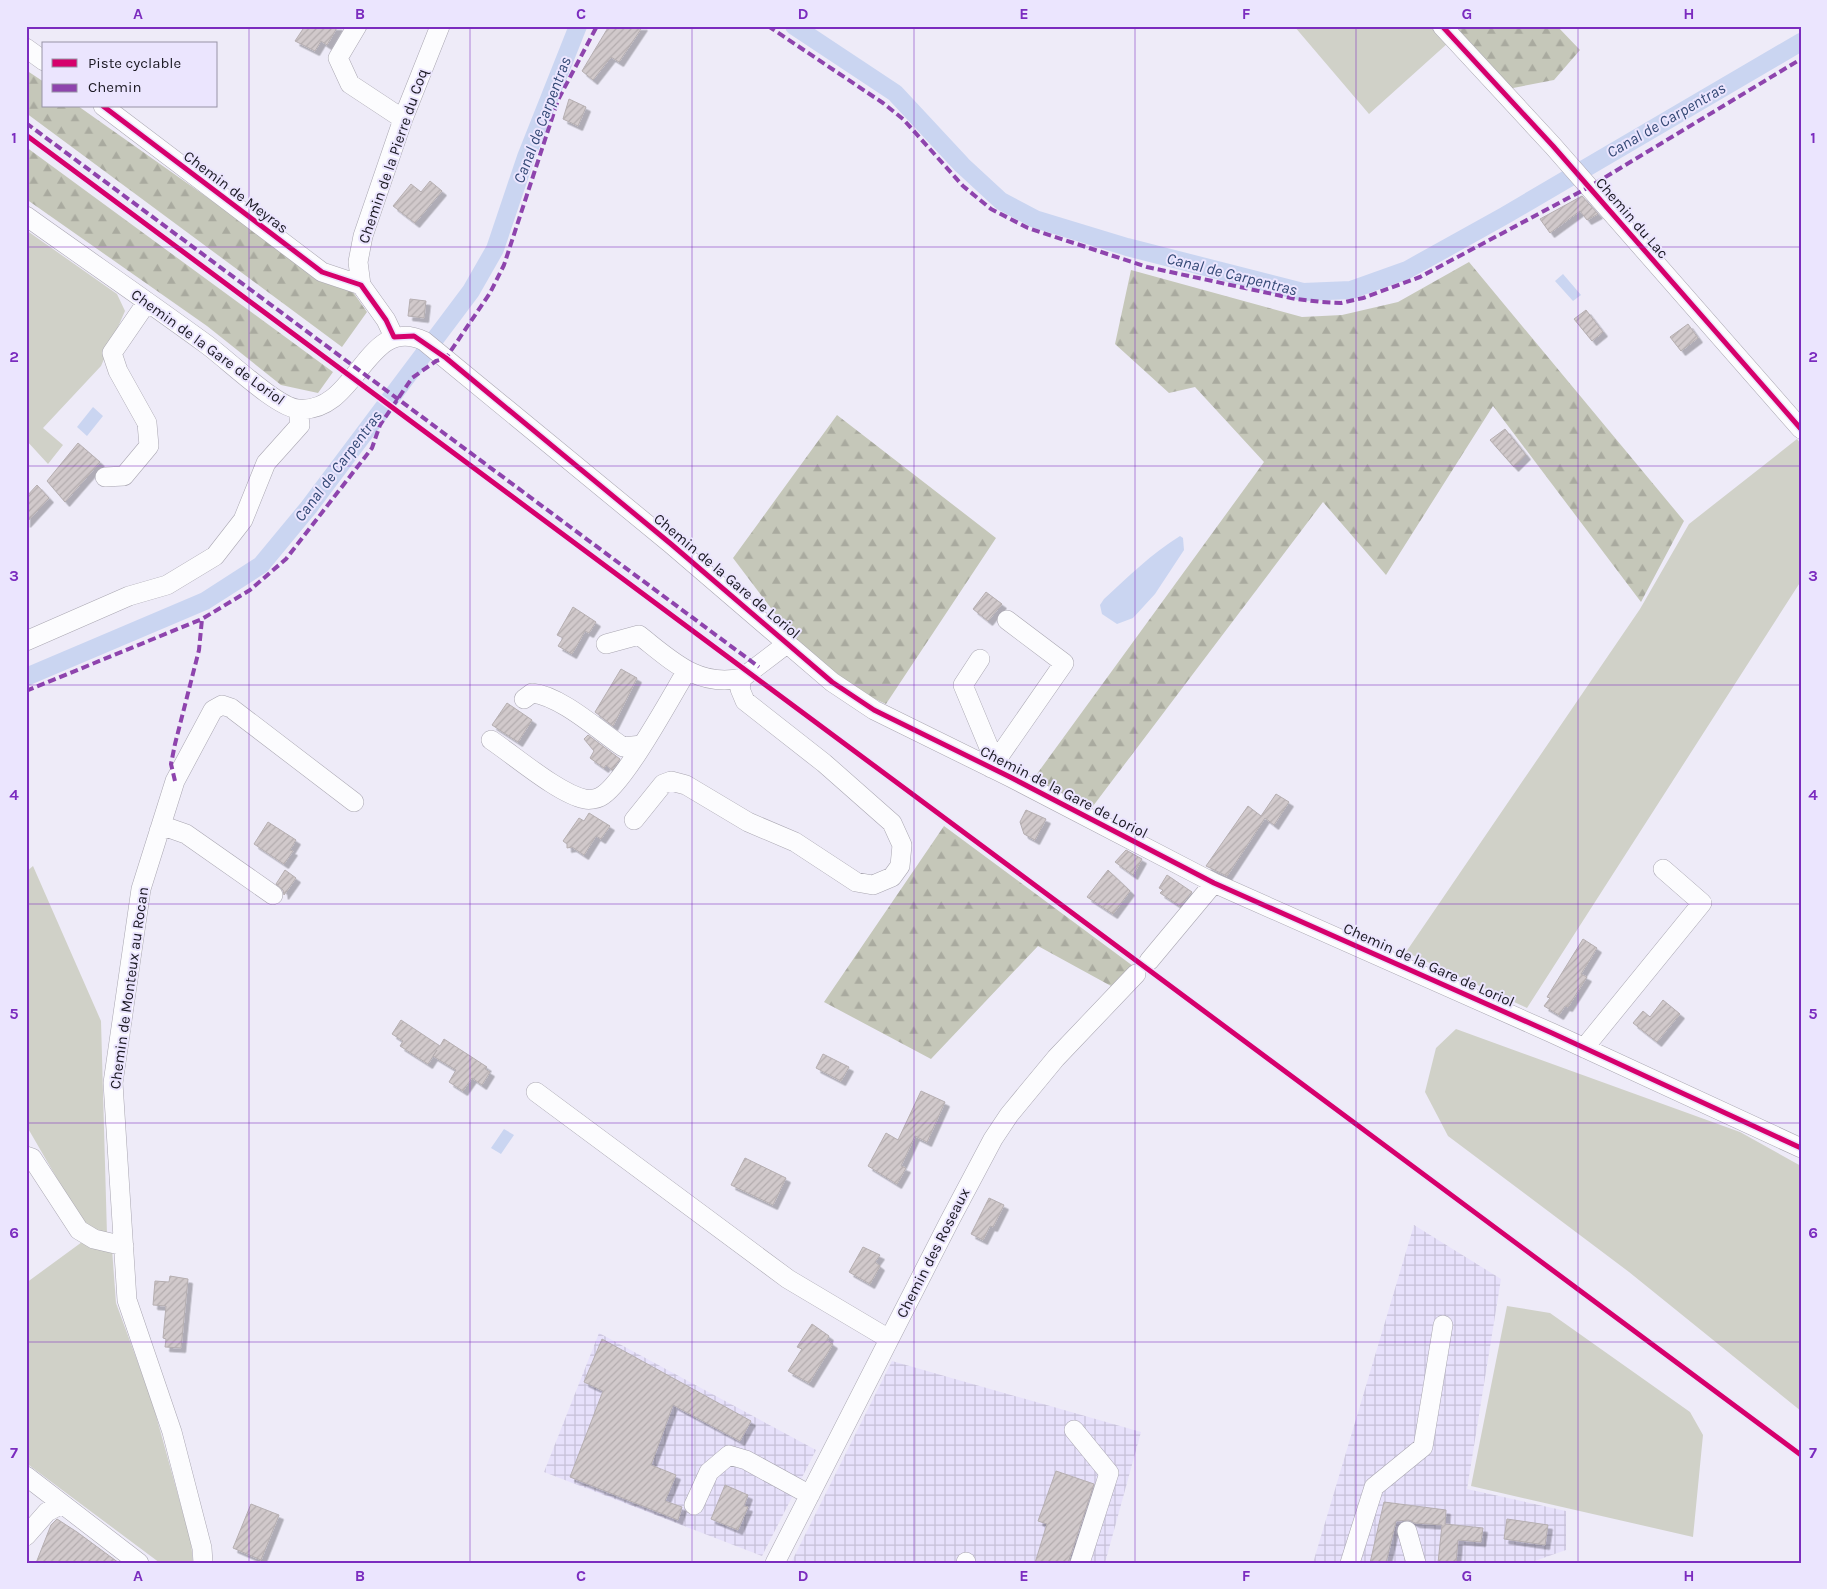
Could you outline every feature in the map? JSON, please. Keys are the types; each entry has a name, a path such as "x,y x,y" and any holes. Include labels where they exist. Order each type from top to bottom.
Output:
{"street":[{"path":"357,26 338,58 350,84 403,119"},
{"name":"Chemin de la Pierre du Coq","path":"394,337 386,320 361,285 358,262 363,236 403,119 440,26"},
{"name":"Chemin du Lac","path":"1442,26 1571,167 1801,429"},
{"path":"26,48 42,60"},
{"name":"Chemin de Meyras","path":"106,108 322,272 361,285"},
{"name":"Chemin de la Gare de Loriol","path":"26,216 208,345 282,403 298,409 313,408 332,401 344,390 379,346 394,337 414,336 431,346 788,643 832,682 874,710 993,765 1214,884 1800,1146"},
{"path":"106,478 124,476 149,446 147,423 118,371 112,353 147,302"},
{"path":"26,641 129,596 167,585 215,556 244,520 266,464 300,425 298,409"},
{"path":"993,765 1064,663 1007,620"},
{"path":"606,644 639,635 686,672 728,682 742,678 764,664 788,643"},
{"path":"980,659 963,685 993,765"},
{"path":"492,740 570,794 587,799 600,797 614,786 642,745 686,672"},
{"path":"634,820 663,784 671,781 686,785 748,822 795,842 856,882 873,885 892,877 900,866 902,845 892,822 824,763 745,701 740,689 742,678"},
{"path":"524,699 532,693 543,694 560,703 623,747 642,745"},
{"name":"Chemin de Monteux au Rocan","path":"203,1563 202,1548 172,1432 127,1300 113,1083 141,889 176,780 213,710 222,705 230,708 354,802"},
{"path":"159,831 169,828 186,834 273,895"},
{"path":"1584,1048 1702,903 1663,869"},
{"name":"Chemin des Roseaux","path":"775,1563 953,1213 1009,1115 1056,1058 1142,967 1214,884"},
{"path":"536,1092 788,1279 889,1339"},
{"path":"26,1156 32,1158 78,1230 94,1239 124,1246"},
{"path":"1350,1563 1374,1487 1423,1448 1443,1325"},
{"path":"1074,1430 1109,1473 1080,1563"},
{"path":"694,1504 709,1472 729,1455 746,1460 810,1494"},
{"path":"26,1476 139,1563"},
{"path":"26,1536 47,1512 62,1504"},
{"path":"1407,1532 1416,1563"}],"shaded area":[{"path":"1294,26 1433,26 1448,43 1369,114"},
{"path":"26,230 117,294 125,311 101,366 43,428 63,445 48,464 26,440"},
{"path":"1797,439 1801,444 1801,581 1527,1008 1406,952 1640,609 1689,524"},
{"path":"33,866 101,1021 107,1235 84,1225 26,1125 26,872"},
{"path":"1456,1029 1740,1132 1801,1166 1801,1411 1629,1272 1448,1136 1425,1092 1436,1048"},
{"path":"1414,1225 1501,1279 1467,1489 1566,1511 1566,1550 1529,1563 1313,1563"},
{"path":"82,1242 112,1249 116,1303 152,1401 191,1542 193,1563 160,1563 26,1463 26,1283"},
{"path":"1507,1306 1550,1313 1690,1412 1703,1435 1693,1537 1471,1486"},
{"path":"599,1333 816,1450 762,1556 544,1472"},
{"path":"892,1361 1141,1432 1105,1563 791,1563"}],"green space":[{"path":"1450,26 1557,26 1580,50 1554,80 1508,89"},
{"path":"26,70 42,81 42,108 81,108 339,287 353,292 367,312 342,347 26,113"},
{"path":"26,147 333,372 318,393 281,385 207,326 26,199"},
{"path":"1469,262 1684,521 1641,602 1493,406 1386,575 1323,502 1090,810 1034,778 1264,462 1195,387 1169,393 1115,344 1131,270 1302,317 1342,315 1398,302"},
{"path":"837,415 996,538 886,704 855,690 798,644 733,558"},
{"path":"944,826 1133,966 1111,986 1038,946 931,1059 824,1002"}],"water":[{"path":"1563,274 1581,295 1573,301 1555,281"},
{"path":"93,407 103,416 87,436 77,427"},
{"path":"1180,536 1183,538 1184,550 1155,594 1133,618 1117,624 1102,614 1100,605 1104,599 1150,558"},
{"path":"504,1129 514,1135 501,1154 491,1148"}],"building":[{"path":"298,26 338,26 327,45 321,41 315,51 295,41 303,29"},
{"path":"609,26 643,26 619,62 611,57 593,80 582,71"},
{"path":"569,99 586,107 578,126 563,119"},
{"path":"430,181 442,191 415,223 393,206 411,184 421,192"},
{"path":"1582,196 1598,214 1587,220 1580,211 1550,233 1540,219"},
{"path":"410,299 426,301 424,318 408,316"},
{"path":"1586,310 1603,332 1592,341 1574,319"},
{"path":"1688,324 1698,338 1681,351 1670,337"},
{"path":"1505,429 1526,455 1514,467 1490,440"},
{"path":"78,443 100,462 65,502 47,481"},
{"path":"37,485 49,498 26,523 26,497"},
{"path":"986,592 1002,604 988,621 973,609"},
{"path":"573,607 596,622 589,633 585,631 572,654 558,646 563,638 557,635"},
{"path":"621,669 637,678 613,726 595,712"},
{"path":"507,703 532,720 518,742 492,725"},
{"path":"588,735 620,759 612,770 606,765 604,768 590,758 594,751 584,739"},
{"path":"1276,794 1289,802 1274,825 1265,818 1227,876 1206,866 1248,806 1261,816"},
{"path":"1026,810 1046,819 1035,840 1024,834 1020,822"},
{"path":"589,813 610,826 601,839 596,836 584,855 572,847 567,848 567,844 563,841 579,818 584,821"},
{"path":"268,822 296,840 290,850 293,851 284,864 254,844"},
{"path":"1126,850 1142,859 1133,875 1115,862"},
{"path":"285,870 296,878 284,895 283,890 276,884"},
{"path":"1108,870 1130,891 1113,914 1087,897"},
{"path":"1167,875 1192,892 1180,906 1160,893 1163,890 1159,888"},
{"path":"1583,939 1597,948 1581,974 1587,977 1568,1007 1565,1006 1559,1015 1544,1006 1550,998 1547,997"},
{"path":"1663,1000 1680,1014 1657,1042 1633,1023 1643,1011 1650,1017"},
{"path":"401,1020 440,1046 444,1039 487,1067 485,1069 490,1072 482,1085 472,1078 463,1091 449,1082 456,1070 433,1056 428,1064 400,1046 403,1041 392,1034"},
{"path":"823,1054 849,1067 841,1081 816,1068"},
{"path":"921,1091 945,1102 927,1142 915,1136 901,1166 906,1168 897,1184 868,1166 886,1133 898,1140"},
{"path":"745,1158 786,1178 773,1205 731,1185"},
{"path":"989,1198 1004,1205 993,1227 990,1226 983,1240 971,1234"},
{"path":"863,1247 880,1255 875,1262 880,1266 870,1284 849,1272"},
{"path":"170,1276 188,1279 181,1348 165,1347 166,1339 163,1338 166,1306 153,1305 155,1281 169,1282"},
{"path":"812,1324 829,1336 827,1340 833,1344 809,1383 788,1371 802,1349 797,1347"},
{"path":"602,1339 751,1421 740,1441 673,1405 651,1465 676,1475 665,1501 682,1507 678,1520 570,1477 603,1391 584,1382"},
{"path":"1056,1471 1094,1484 1068,1563 1035,1563 1047,1524 1038,1521"},
{"path":"725,1485 748,1495 744,1506 748,1507 738,1530 711,1519"},
{"path":"1384,1502 1446,1510 1445,1524 1483,1528 1481,1542 1458,1540 1456,1563 1438,1563 1442,1525 1415,1523 1409,1520 1396,1521 1386,1563 1370,1563"},
{"path":"251,1504 279,1515 261,1560 233,1548"},
{"path":"57,1519 119,1563 36,1563 51,1525"},
{"path":"1507,1519 1548,1525 1545,1545 1504,1539"}],"waterway":[{"name":"Canal de Carpentras","path":"26,677 205,601 261,565 309,507 471,291 495,249 526,157 578,26"},
{"name":"Canal de Carpentras","path":"794,26 895,93 962,165 1001,201 1035,219 1127,247 1303,292 1351,290 1407,270 1504,216 1801,42"}],"marked path":[{"path":"26,691 202,619 250,590 286,559 372,448 380,425 412,378 436,361 446,358 490,293 504,265 558,100 597,26"},
{"path":"768,26 883,103 903,119 963,186 991,209 1028,228 1147,267 1296,299 1341,303 1363,298 1420,277 1589,187 1801,59"},
{"path":"26,123 759,667"},
{"path":"175,781 171,764 199,650 202,619"}],"cycle path":[{"path":"1442,26 1553,146 1801,429"},
{"path":"106,108 322,272 361,285 386,320 394,337 414,336 446,358 671,544 832,682 874,710 1010,777 1214,883 1552,1033 1801,1148"},
{"path":"26,135 1801,1455"}]}
